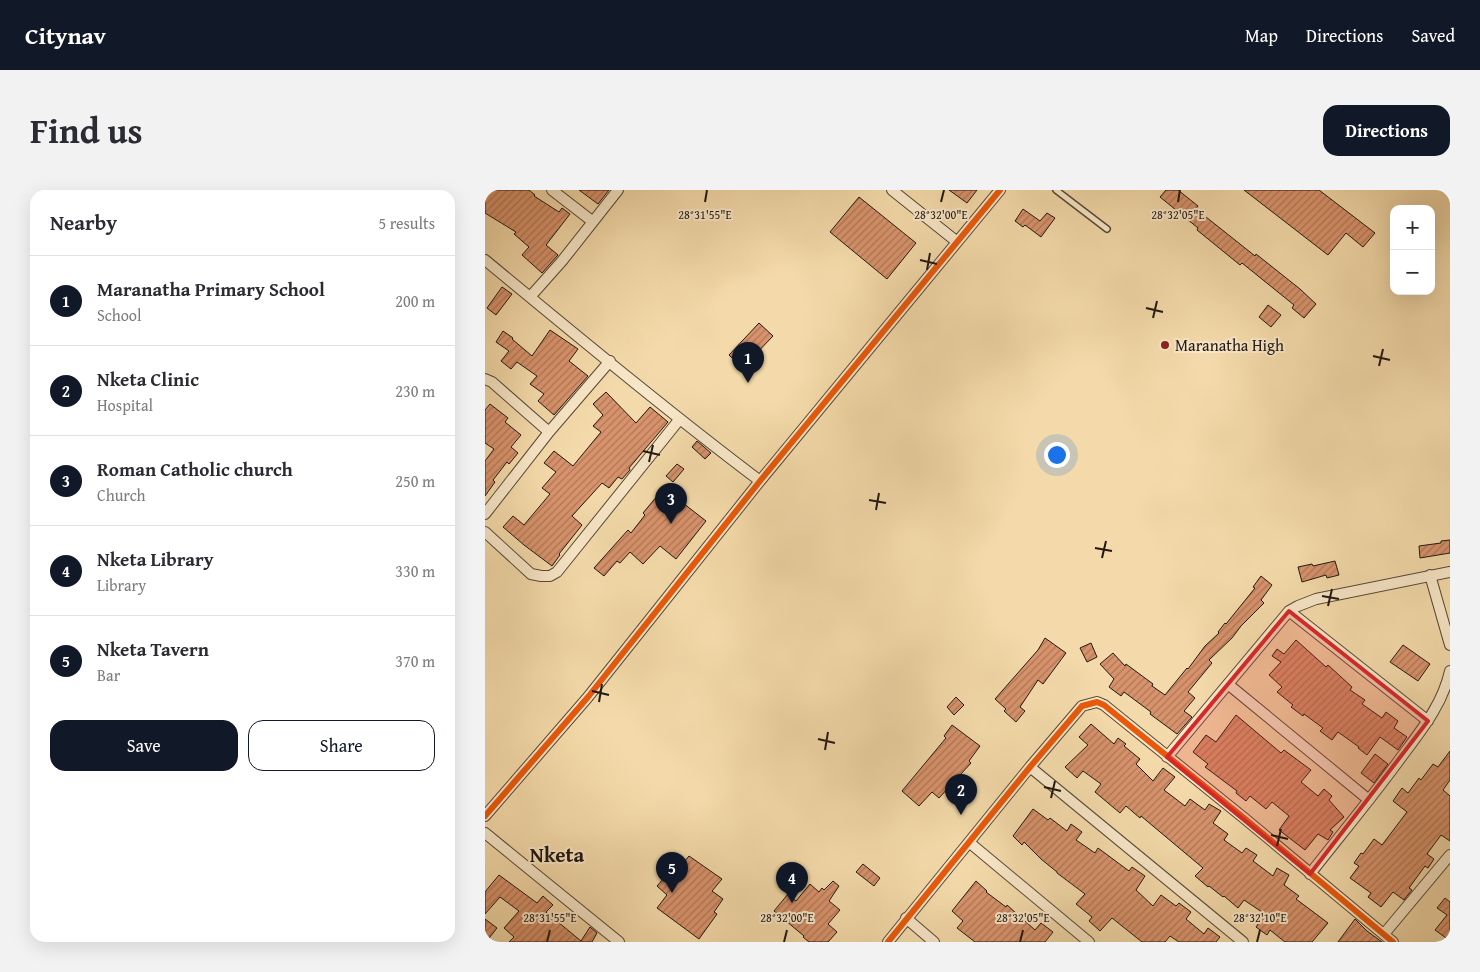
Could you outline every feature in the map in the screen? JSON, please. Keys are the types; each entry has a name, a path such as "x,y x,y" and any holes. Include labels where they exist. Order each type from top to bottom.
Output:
{"street":[{"path":"552,190 592,221"},
{"path":"530,297 562,261 618,190"},
{"path":"892,190 956,241"},
{"path":"485,816 588,697 760,481 1000,190"},
{"path":"485,260 610,361 679,420 760,481"},
{"path":"485,514 549,432 610,361"},
{"path":"485,379 492,382 549,432"},
{"path":"485,532 531,574 550,576 557,572 679,420"},
{"path":"1167,757 1289,611 1315,599 1450,572"},
{"path":"1430,575 1450,645"},
{"path":"1289,611 1428,721"},
{"path":"1310,874 1369,800 1428,721 1439,702 1450,671"},
{"path":"1229,685 1369,800"},
{"path":"888,942 1082,706 1097,702 1103,704 1244,818 1393,942"},
{"path":"1030,767 1243,942"},
{"path":"485,833 619,942"},
{"path":"970,843 1089,942"},
{"path":"1384,934 1450,854"},
{"path":"906,918 935,942"}],"lane":[{"path":"1056,190 1107,229"}],"highlighted area":[{"path":"1289,611 1428,721 1310,874 1167,757"}],"building":[{"path":"485,190 529,190 534,196 559,212 562,208 570,214 546,245 558,255 542,273 522,255 529,247 514,234 516,232 485,213"},
{"path":"579,190 609,190 598,204"},
{"path":"949,190 977,190 967,203"},
{"path":"1166,190 1178,190 1198,206 1196,209 1255,256 1256,254 1316,304 1304,318 1292,308 1294,305 1242,263 1240,265 1160,197"},
{"path":"1244,190 1319,190 1375,233 1363,247 1346,233 1328,255"},
{"path":"859,197 916,243 887,279 830,232"},
{"path":"1023,209 1040,221 1047,213 1055,218 1041,237 1025,225 1023,227 1015,221"},
{"path":"502,287 512,294 496,315 487,308"},
{"path":"1268,305 1281,315 1271,327 1259,317"},
{"path":"759,323 773,336 744,369 729,355"},
{"path":"550,330 578,349 569,361 588,376 554,415 538,401 544,394 530,384 537,376 517,362 511,369 501,361 509,351 496,342 503,331 532,356"},
{"path":"606,392 636,423 650,407 668,422 622,479 618,477 609,488 602,483 572,516 582,525 552,566 503,527 513,516 524,525 550,494 542,488 556,472 544,463 554,451 573,466 601,432 593,426 603,415 593,404"},
{"path":"490,404 508,418 505,422 521,435 511,447 518,453 509,464 507,462 493,480 495,482 485,496 485,461 494,449 485,443 485,410"},
{"path":"697,441 711,453 705,459 692,447"},
{"path":"677,464 684,469 673,482 666,476"},
{"path":"665,489 706,521 676,559 660,546 643,564 630,552 620,563 617,561 604,576 594,568 628,530 631,533 645,515 643,513"},
{"path":"1450,540 1450,553 1420,558 1419,546"},
{"path":"1335,561 1339,575 1327,578 1326,575 1302,582 1298,567"},
{"path":"1261,576 1272,585 1261,600 1264,603 1209,660 1212,663 1188,692 1195,698 1184,711 1192,717 1177,734 1124,692 1121,696 1109,687 1114,679 1100,664 1113,653 1125,666 1126,664 1165,695 1205,646 1219,633 1225,623 1255,588 1253,587"},
{"path":"1045,638 1066,653 1043,684 1038,680 1020,707 1025,711 1016,722 995,699 1038,650"},
{"path":"1296,640 1352,687 1350,690 1365,700 1362,704 1382,718 1386,712 1398,721 1394,728 1407,737 1398,750 1380,737 1367,755 1338,732 1332,740 1320,731 1323,728 1291,707 1293,705 1277,692 1282,687 1269,675 1281,662 1272,656 1277,649 1284,654"},
{"path":"1091,643 1097,657 1087,662 1080,648"},
{"path":"1403,645 1430,664 1418,681 1390,662"},
{"path":"956,697 964,705 954,715 947,707"},
{"path":"1236,715 1281,753 1284,750 1311,770 1301,782 1318,796 1324,789 1332,796 1329,800 1344,817 1330,830 1333,832 1328,840 1318,834 1305,850 1279,830 1289,816 1272,802 1266,809 1250,796 1246,801 1236,793 1237,791 1205,767 1208,764 1193,752 1206,735 1216,742"},
{"path":"1091,724 1114,744 1118,738 1126,744 1124,746 1140,759 1136,764 1153,781 1163,768 1175,777 1164,790 1185,806 1190,799 1205,810 1209,804 1221,811 1213,823 1228,834 1224,840 1242,853 1246,848 1257,855 1253,861 1273,876 1277,868 1289,875 1284,885 1299,896 1296,899 1328,923 1312,942 1285,942 1270,930 1267,935 1256,927 1265,914 1244,900 1238,908 1224,896 1208,887 1195,876 1203,868 1141,816 1140,818 1126,806 1120,813 1095,792 1101,784 1083,771 1077,778 1065,767 1088,745 1079,737"},
{"path":"952,725 980,746 969,761 971,763 939,798 932,792 919,806 902,791 946,738 944,736"},
{"path":"1450,751 1450,780 1443,790 1450,796 1450,841 1441,835 1427,854 1434,859 1428,868 1425,866 1409,888 1412,890 1404,900 1393,892 1381,907 1368,897 1371,893 1350,878 1359,866 1354,863 1374,839 1382,845 1407,812 1393,801 1402,788 1408,793 1433,764 1438,767"},
{"path":"1375,754 1388,764 1374,783 1361,773"},
{"path":"1033,809 1048,820 1050,818 1067,831 1071,824 1082,832 1076,840 1095,853 1098,848 1129,871 1132,867 1145,876 1136,890 1153,906 1161,895 1176,906 1179,903 1191,912 1186,919 1204,934 1208,928 1220,937 1216,942 1179,942 1170,936 1165,942 1142,942 1112,918 1100,931 1089,921 1092,917 1076,904 1085,894 1057,873 1024,842 1022,845 1013,836"},
{"path":"689,856 722,879 712,891 723,899 714,912 717,914 699,939 657,908 667,895 657,886 670,871 674,874"},
{"path":"863,864 880,878 874,886 856,872"},
{"path":"499,875 537,903 543,896 553,905 546,912 581,941 590,927 597,933 592,942 509,942 514,937 504,928 519,911 500,897 485,914 485,892"},
{"path":"833,881 839,886 829,901 840,910 828,924 837,932 828,942 809,942 774,911 788,894 796,901 810,884 819,892 822,888 824,890"},
{"path":"976,881 986,892 1006,907 1007,905 1035,930 1041,923 1053,932 1045,942 975,942 957,928 963,921 952,911"},
{"path":"1445,898 1450,902 1450,933 1446,938 1435,930 1447,915 1437,908"},
{"path":"485,919 497,928 486,942 485,942"},
{"path":"1355,919 1367,931 1382,942 1338,942"}],"cycle path":[{"path":"485,816 588,697 760,481 1000,190"},
{"path":"888,942 1082,706 1097,702 1104,705 1244,818 1393,942"}],"place":[{"name":"Maranatha High","path":"1165,345"},
{"name":"Maranatha Primary School","path":"748,383"},
{"name":"Roman Catholic church","path":"671,524"},
{"name":"Nketa Clinic","path":"961,815"},
{"name":"Nketa Tavern","path":"672,893"},
{"name":"Nketa Library","path":"792,903"}],"district":[{"name":"Nketa","path":"557,854"}]}
